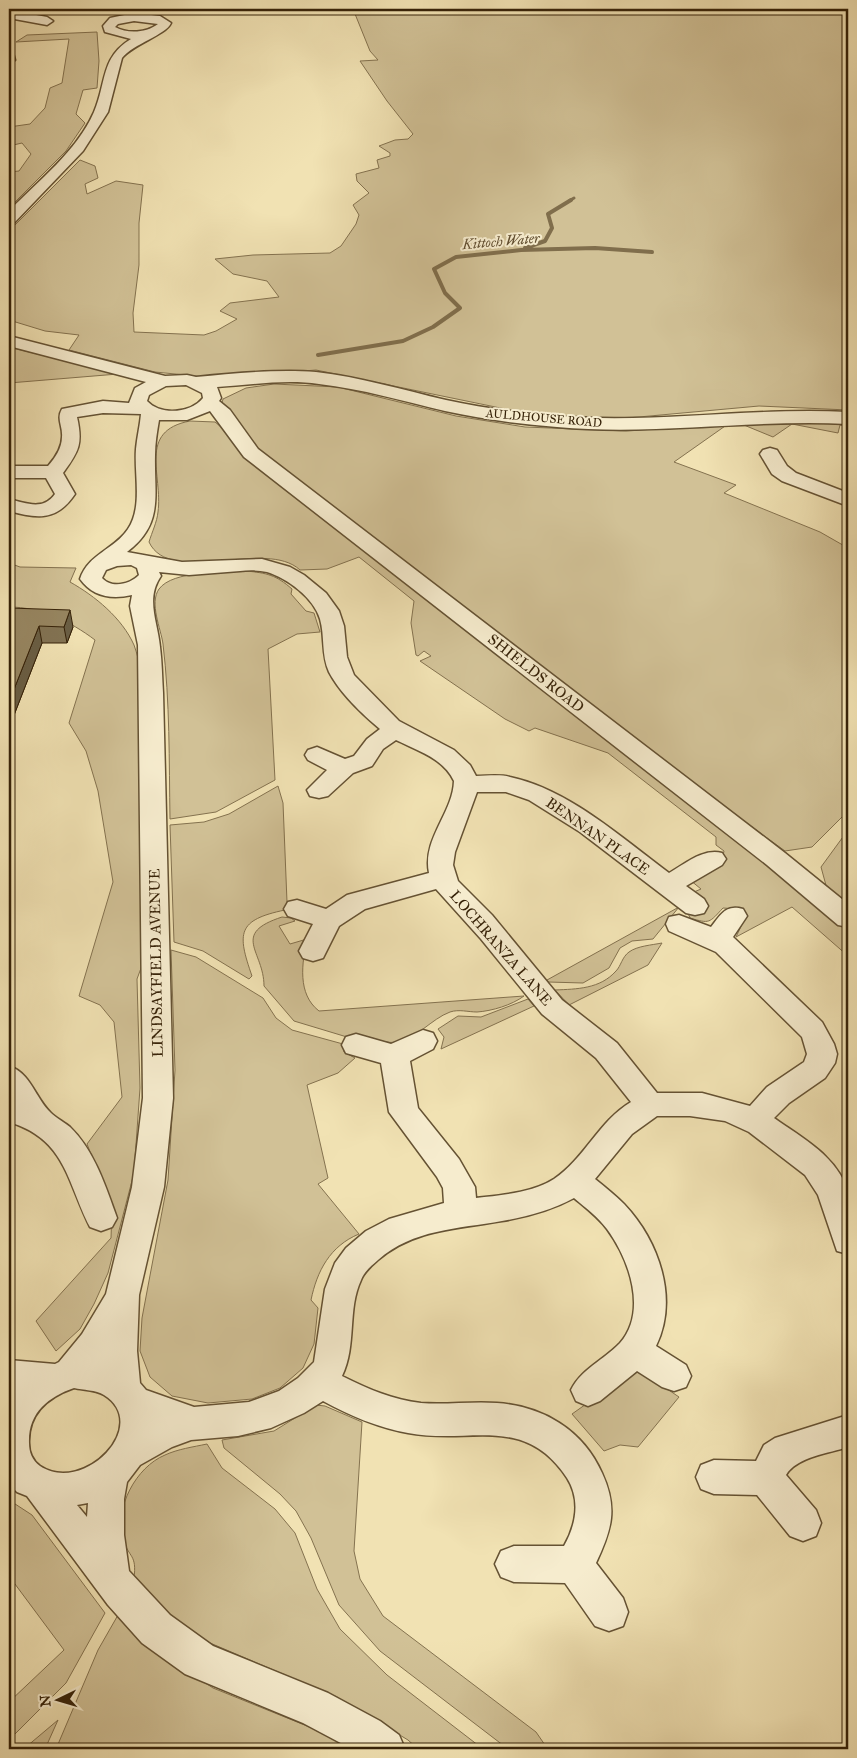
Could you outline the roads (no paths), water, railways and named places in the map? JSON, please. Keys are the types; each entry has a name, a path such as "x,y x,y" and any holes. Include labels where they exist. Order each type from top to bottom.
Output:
{"street":[{"path":"105,9 114,28 124,40 123,49"},
{"path":"118,9 144,17"},
{"path":"9,14 43,25 60,18"},
{"path":"9,220 61,167 87,137 101,112 108,92 113,64 123,49 149,33 161,29 164,24 156,18 127,18 114,28"},
{"path":"114,28 149,33"},
{"path":"9,341 165,381"},
{"path":"115,368 135,382 144,402"},
{"name":"AULDHOUSE ROAD","path":"165,381 197,382 244,381 290,377 318,378 361,385 486,414 573,423 627,423 760,416 848,418"},
{"path":"144,402 154,384 165,381"},
{"name":"AULDHOUSE ROAD","path":"183,414 204,408 211,400 244,381"},
{"name":"SHIELDS ROAD","path":"197,382 211,391 211,400 251,454 768,853 848,918"},
{"path":"53,473 70,448 72,432 67,418 69,413 102,406 144,402 183,414 229,424"},
{"name":"LINDSAYFIELD AVENUE","path":"128,1395 120,1351 122,1295 148,1187 158,1098 151,693 149,645 144,629 141,606 144,572 139,556 136,534 146,503 145,452 147,440 144,402"},
{"path":"147,440 183,414"},
{"path":"770,454 779,470 788,477 848,500"},
{"path":"9,472 39,470 53,473 65,494 60,503 50,509 36,511 9,505"},
{"path":"136,534 99,565 92,574 91,579 98,587 105,590 144,629"},
{"path":"99,565 121,559 144,572 193,568 262,566 283,571 300,582 325,606 331,617 337,662 344,677 394,730 441,752 452,760 467,784"},
{"path":"105,590 130,590 144,572"},
{"path":"319,790 344,768 363,761 375,744 394,730"},
{"path":"317,755 344,768"},
{"name":"LOCHRANZA LANE","path":"467,784 465,794 446,834 441,858 442,878 456,897 474,911 498,939 552,1008 599,1044 629,1076 650,1106"},
{"name":"BENNAN PLACE","path":"467,784 508,784 538,794 589,826 668,885 687,915 716,941 726,945 812,1030 824,1053 819,1066 778,1094 755,1121"},
{"path":"668,885 713,859"},
{"path":"314,951 329,920 356,902 442,878"},
{"path":"297,909 329,920"},
{"path":"716,941 734,916"},
{"path":"356,1045 394,1056 423,1041"},
{"path":"394,1056 404,1112 448,1168 459,1187 461,1213"},
{"path":"9,1073 9,1078 40,1121 64,1140 78,1157 101,1218"},
{"path":"41,1487 61,1491 82,1489 103,1480 120,1463 165,1432 193,1423 238,1420 265,1414 290,1403 320,1382 329,1368 336,1339 336,1303 343,1280 355,1260 374,1242 397,1229 423,1219 522,1205 554,1194 576,1181 603,1145 626,1122 650,1106 682,1103 708,1105 755,1121 801,1152 820,1170 831,1191 848,1241"},
{"path":"9,1110 40,1121"},
{"path":"576,1181 617,1218 632,1239 649,1284 651,1308 647,1327 635,1351 588,1390"},
{"name":"LINDSAYFIELD AVENUE","path":"62,1376 94,1345 122,1295"},
{"path":"635,1351 674,1376"},
{"path":"9,1375 62,1376 95,1373 114,1380 128,1395 137,1409 139,1428 105,1495 104,1538 111,1577"},
{"path":"62,1376 34,1391 19,1408 10,1427 9,1446 14,1463 25,1477 41,1487 122,1592 156,1629 199,1660 260,1687 314,1707 366,1735 385,1749"},
{"path":"320,1382 376,1410 411,1417 482,1419 525,1424 542,1432 564,1447 585,1475 594,1509 588,1537 574,1565"},
{"path":"128,1395 193,1423"},
{"path":"766,1478 777,1457 788,1450 848,1431"},
{"path":"714,1477 766,1478 803,1523"},
{"path":"514,1564 574,1565"},
{"path":"574,1565 609,1612"}],"waterway":[{"path":"569,201 574,198"},
{"path":"525,248 545,241 552,228 548,214 571,200"},
{"name":"Kittoch Water","path":"318,355 403,341 433,327 460,308 445,293 434,269 456,257 521,250 595,248 652,252"}]}
